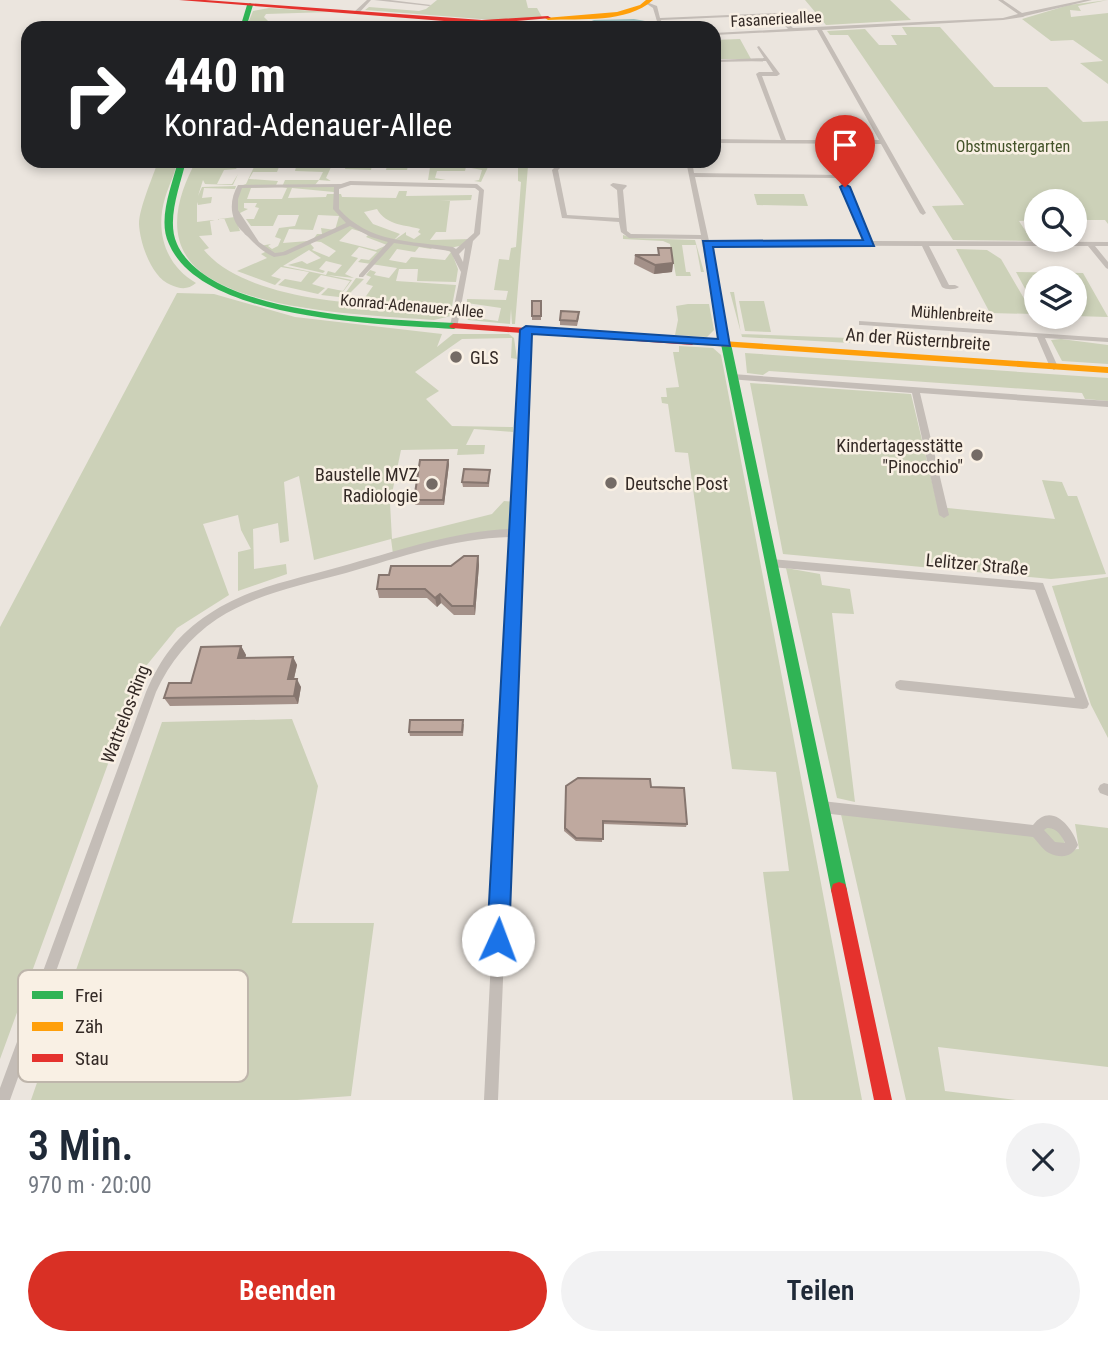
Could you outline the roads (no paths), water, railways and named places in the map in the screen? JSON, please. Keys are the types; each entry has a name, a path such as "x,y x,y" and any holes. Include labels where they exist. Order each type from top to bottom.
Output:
{"main road":[{"path":"182,0 510,21 625,13 649,2"},
{"name":"Konrad-Adenauer-Allee","path":"181,168 170,219 177,253 190,270 220,288 288,309 454,326 726,344"},
{"name":"Konrad-Adenauer-Allee","path":"176,190 187,168"},
{"path":"726,344 883,1100"},
{"name":"An der Rüsternbreite","path":"726,344 1108,370"}],"street":[{"path":"356,13 369,0"},
{"path":"376,0 429,5"},
{"path":"1000,0 1023,16"},
{"path":"1062,0 1069,4"},
{"name":"Fasanerieallee","path":"721,34 1023,16 1090,0"},
{"path":"649,2 655,7 659,19 777,14 792,30"},
{"path":"820,29 923,213"},
{"path":"759,47 777,74 759,75 784,141"},
{"path":"721,61 767,59"},
{"path":"721,141 883,142"},
{"path":"565,168 557,175 564,217 622,220"},
{"path":"690,168 726,344"},
{"path":"692,175 840,176 870,244"},
{"path":"350,224 278,255 266,251 250,235 235,210 237,191 242,185 350,183 477,186 482,191 477,234 462,250"},
{"path":"338,185 334,195 336,209 350,224 392,241 462,250"},
{"path":"620,189 624,232 629,236 870,244 1108,243"},
{"path":"361,276 392,241"},
{"path":"447,248 470,242"},
{"name":"Mühlenbreite","path":"925,244 946,287 954,287"},
{"path":"1091,244 1108,267"},
{"path":"454,326 464,272 462,250"},
{"name":"Mühlenbreite","path":"862,323 1108,340"},
{"path":"491,1100 526,330"},
{"path":"1040,335 1054,367"},
{"path":"732,377 1108,404"},
{"path":"915,389 944,515"},
{"name":"Wattrelos-Ring","path":"50,970 150,692 160,669 178,645 209,619 273,590 446,539 515,533"},
{"name":"Lelitzer Straße","path":"771,563 1039,586 1083,704 900,685"},
{"path":"822,807 1036,831"},
{"name":"Wattrelos-Ring","path":"3,1100 18,1058"}],"water":[{"path":"634,19 645,21 592,21"}],"place":[{"name":"GLS","path":"456,357"},
{"name":"Kindertagesstätte \"Pinocchio\"","path":"977,455"},
{"name":"Deutsche Post","path":"611,483"},
{"name":"Baustelle MVZ Radiologie","path":"432,484"}],"park label":[{"name":"Obstmustergarten","path":"1013,146"}]}
